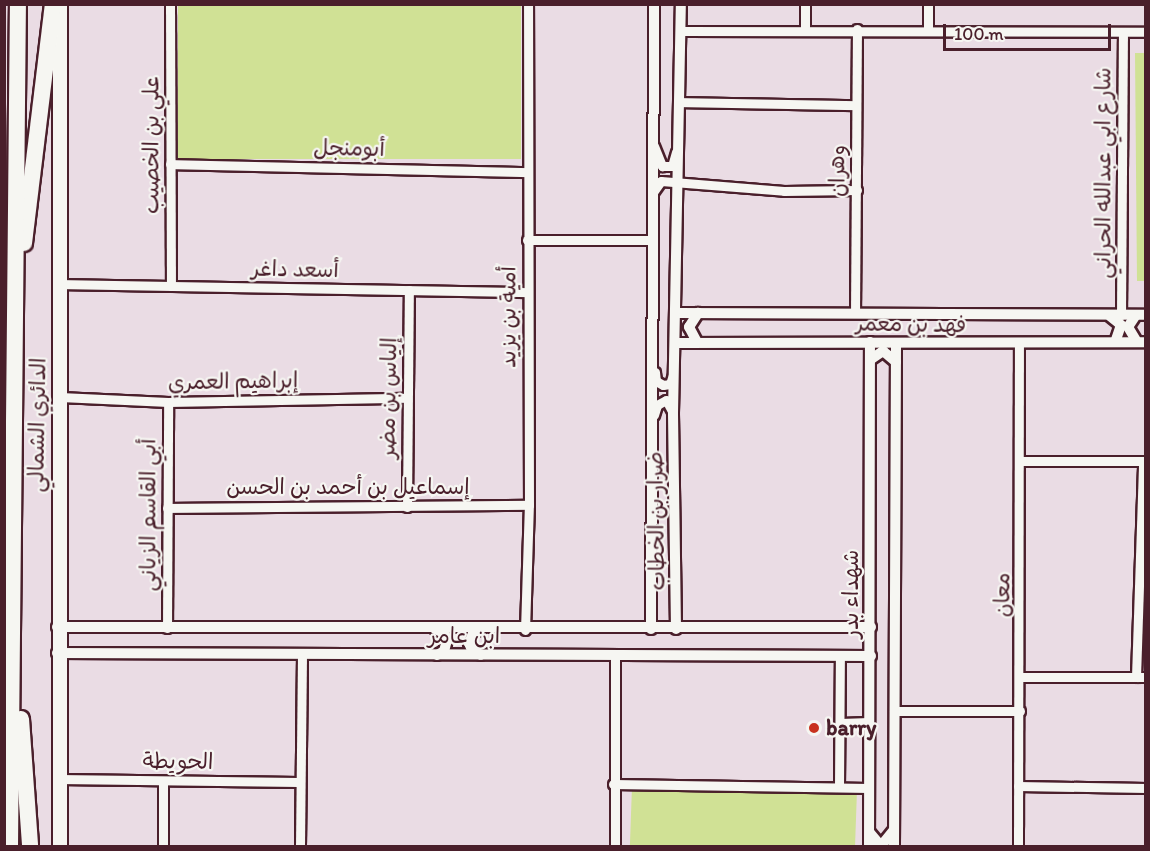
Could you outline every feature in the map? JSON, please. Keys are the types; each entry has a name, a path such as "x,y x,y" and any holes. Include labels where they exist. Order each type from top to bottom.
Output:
{"highway":[{"name":"الدائري الشمالي","path":"10,846 13,336 18,4"},
{"path":"13,336 53,4"},
{"path":"11,588 30,846"}],"main road":[{"name":"الدائري الشمالي","path":"60,4 61,284 57,627 60,846"}],"street":[{"name":"علي بن الخصيب","path":"170,4 171,286"},
{"name":"أمية بن يزيد","path":"525,630 529,505 528,4"},
{"name":"ضرار بن الخطاب","path":"651,629 654,4"},
{"name":"ضرار بن الخطاب","path":"653,363 656,381 667,385 673,379 677,343 676,185 681,4"},
{"path":"805,4 805,30"},
{"path":"928,4 928,30"},
{"path":"681,32 857,29 1146,32"},
{"name":"وهران","path":"855,313 858,190 854,105 857,29"},
{"name":"شارع ابي عبدالله الحراني","path":"1116,315 1123,32"},
{"path":"680,102 854,105"},
{"name":"ضرار بن الخطاب","path":"652,141 662,166 672,166 679,138"},
{"name":"أبومنجل","path":"170,164 527,172"},
{"path":"653,194 661,181 676,185 858,190"},
{"path":"528,240 652,240"},
{"name":"أسعد داغر","path":"61,284 528,292"},
{"name":"إلياس بن مضر","path":"407,507 409,290"},
{"name":"فهد بن معمر","path":"678,313 1141,315"},
{"path":"698,313 689,327 698,342"},
{"path":"1115,342 1120,325 1116,315"},
{"path":"1141,315 1128,327 1141,342"},
{"name":"شهداء بدر","path":"869,846 870,342"},
{"name":"فهد بن معمر","path":"677,343 1141,342"},
{"name":"شهداء بدر","path":"894,846 896,343"},
{"name":"معان","path":"1018,846 1021,677 1019,344"},
{"path":"870,360 883,351 896,362"},
{"name":"ضرار بن الخطاب","path":"675,360 673,413 676,628"},
{"name":"إبراهيم العمري","path":"60,397 168,402 407,398"},
{"name":"ضرار بن الخطاب","path":"652,422 657,405 666,400 673,413"},
{"name":"أبي القاسم الزياني","path":"167,628 168,402"},
{"path":"1021,461 1144,461 1141,677 1021,677"},
{"name":"إسماعيل بن أحمد بن الحسن","path":"167,508 529,505"},
{"name":"ابن عامر","path":"57,627 525,630 871,627"},
{"path":"434,628 444,633 447,644 441,653 434,655"},
{"path":"482,655 472,650 469,639 473,633 484,629"},
{"name":"ابن عامر","path":"57,653 871,656"},
{"path":"300,846 298,782 302,655"},
{"path":"615,655 613,784 615,846"},
{"path":"839,787 840,656"},
{"path":"894,711 1020,711"},
{"path":"840,723 869,722"},
{"name":"الحويطة","path":"58,779 298,782"},
{"path":"163,781 164,846"},
{"path":"613,784 870,788"},
{"path":"1018,786 1146,788"},
{"path":"869,830 881,846 893,831"}],"green space":[{"path":"178,5 521,5 521,159 178,159"},
{"path":"1135,53 1146,53 1145,281 1137,281"},
{"path":"632,786 857,794 855,846 630,846"}],"place":[{"name":"barry","path":"814,728"}]}
